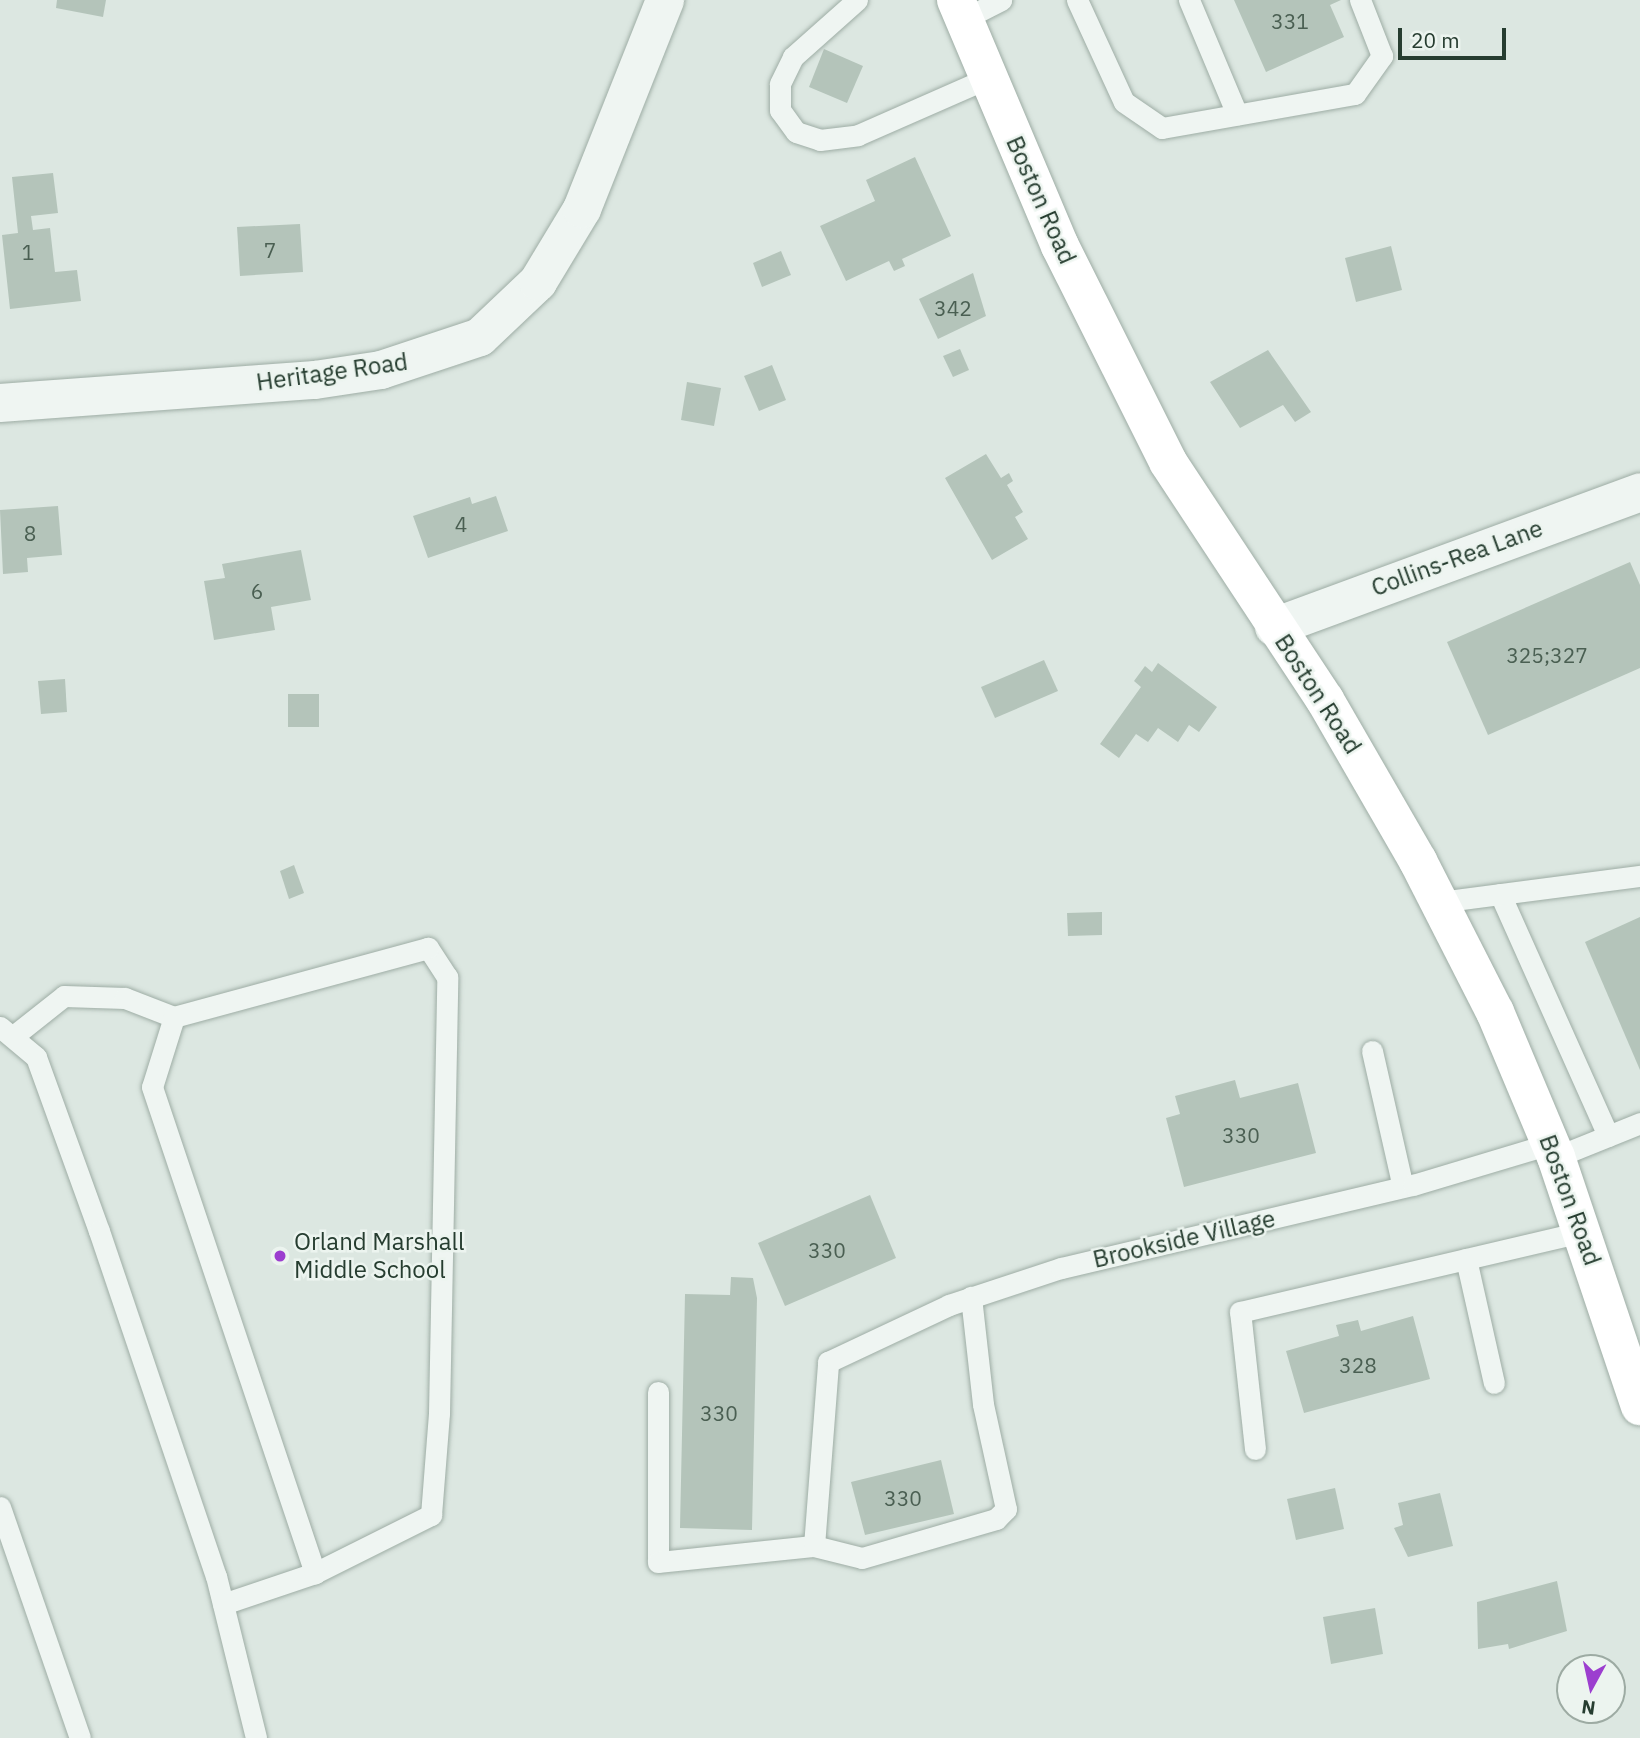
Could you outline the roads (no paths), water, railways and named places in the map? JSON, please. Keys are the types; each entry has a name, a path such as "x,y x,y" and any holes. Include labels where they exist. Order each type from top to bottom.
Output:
{"main road":[{"name":"Boston Road","path":"960,10 1110,349 1168,462 1274,627 1325,700 1439,902 1553,1150 1640,1406"}],"street":[{"name":"Heritage Road","path":"0,403 314,380 393,367 480,337 538,282 582,209 665,0"},
{"name":"Collins-Rea Lane","path":"1274,627 1640,492"}],"lane":[{"path":"857,0 793,57 780,84 780,110 796,132 820,141 858,135 988,78"},
{"path":"960,10 1001,0"},
{"path":"1077,0 1124,102 1162,128 1355,94 1382,56 1360,0"},
{"path":"1189,0 1237,114"},
{"path":"1439,902 1640,876"},
{"path":"1500,894 1608,1136"},
{"path":"223,1604 315,1573 431,1515 439,1413 447,977 428,948 174,1017 125,998 64,996 8,1030 41,1069 223,1604 256,1738"},
{"path":"174,1017 152,1087 315,1573"},
{"path":"1372,1051 1403,1187"},
{"name":"Brookside Village","path":"814,1546 828,1362 971,1297 1060,1268 1553,1150 1608,1136 1640,1123"},
{"path":"1255,1448 1240,1312 1582,1231"},
{"path":"1466,1259 1494,1383"},
{"path":"658,1392 658,1562 814,1546 862,1558 996,1519 1007,1496 983,1404 971,1297"},
{"path":"0,1507 80,1738"}],"place":[{"name":"Orland Marshall Middle School","path":"280,1256"}]}
